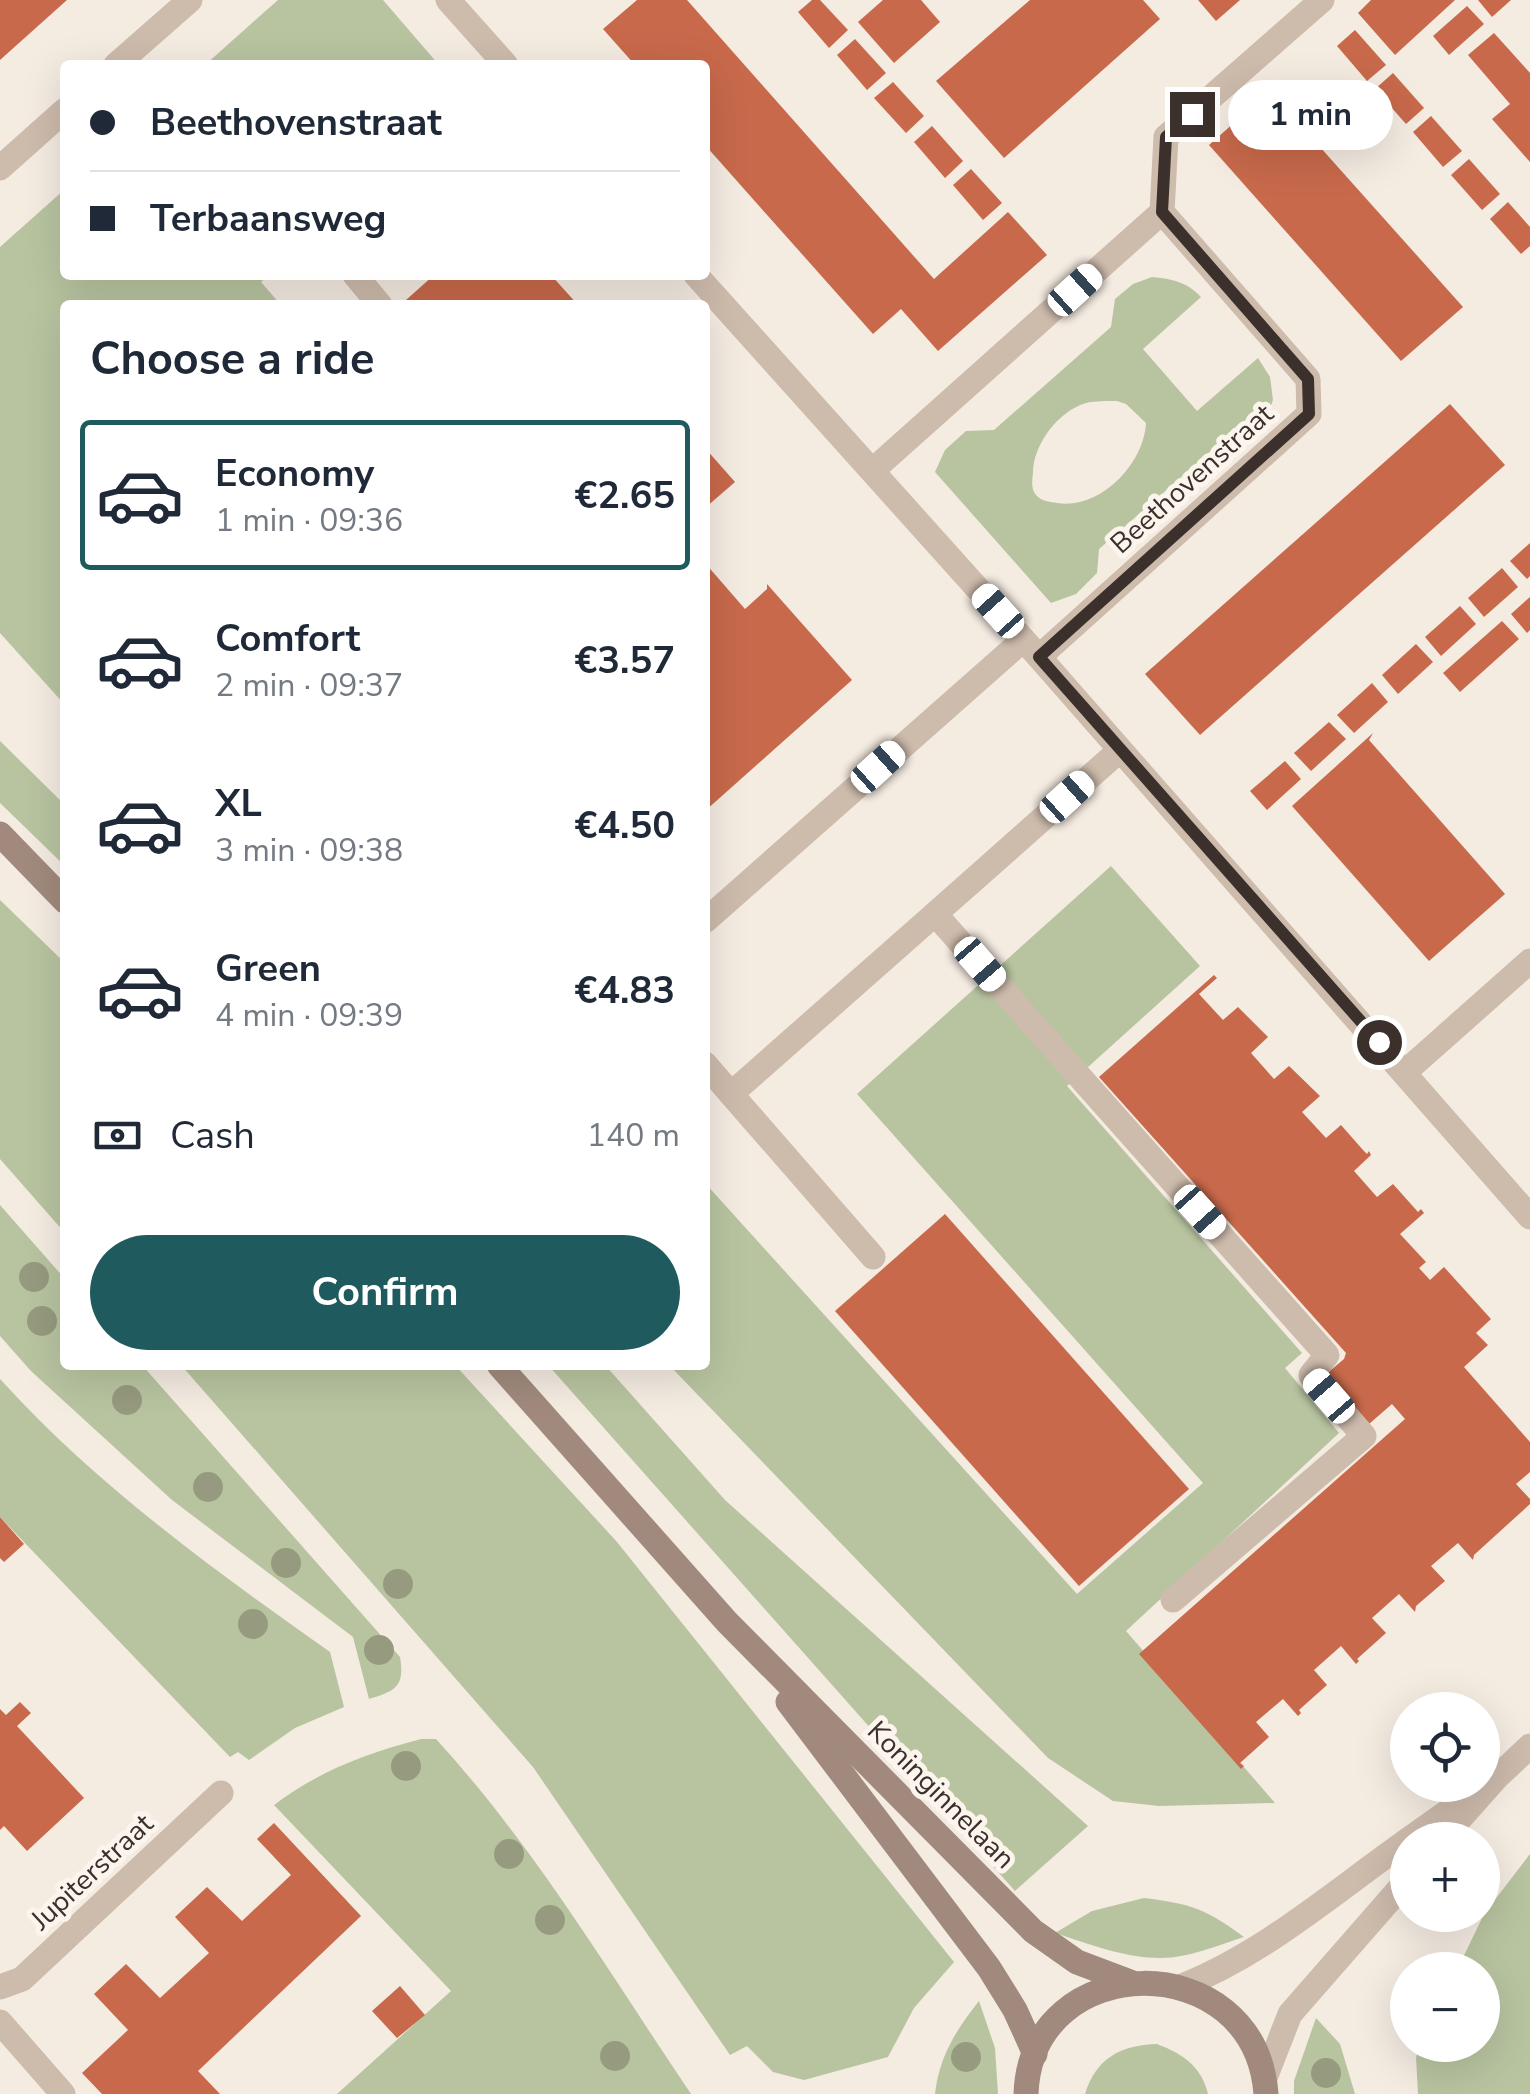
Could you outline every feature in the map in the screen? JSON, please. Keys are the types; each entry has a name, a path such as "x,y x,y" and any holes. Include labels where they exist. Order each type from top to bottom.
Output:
{"main road":[{"path":"0,834 60,896"},
{"path":"0,858 60,909"},
{"name":"Koninginnelaan","path":"503,1370 727,1622 1033,1931 1077,1962 1130,1982"},
{"name":"Koninginnelaan","path":"727,1622 989,1968 1035,2054"},
{"path":"1026,2094 1035,2054 1045,2035 1074,2005 1107,1988 1130,1982 1182,1986 1220,2006 1249,2038 1266,2086"}],"street":[{"path":"122,60 190,0"},
{"path":"448,0 502,60"},
{"path":"873,470 1162,212 1166,137 1322,0"},
{"path":"0,168 60,114"},
{"name":"Beethovenstraat","path":"710,917 1309,414 1308,379 1162,212"},
{"path":"359,280 376,300"},
{"path":"701,280 1031,648 1530,1217"},
{"path":"731,1094 1120,750"},
{"path":"935,914 1327,1355 1311,1375 1364,1436 1173,1600"},
{"path":"1405,1072 1530,961"},
{"path":"710,1070 873,1256"},
{"path":"1500,1774 1530,1746"},
{"name":"Jupiterstraat","path":"0,1987 22,1979 221,1793"},
{"path":"1433,1822 1462,1802"},
{"path":"1457,1822 1475,1802"},
{"path":"1182,1986 1226,1968 1272,1939 1390,1853"},
{"path":"1266,2086 1290,2014 1390,1900"},
{"path":"0,2022 63,2094"}],"green space":[{"path":"278,0 383,0 435,60 211,60"},
{"path":"60,193 60,280 263,280 261,282 277,300 60,300 60,699 0,633 0,247"},
{"path":"1152,277 1166,279 1185,285 1201,297 1143,349 1197,411 1258,358 1270,377 1273,400 1262,429 1244,444 1219,444 1099,549 1097,573 1076,594 1051,603 935,472 945,450 966,431 994,430 1111,327 1115,299 1133,284","holes":["1086,403 1126,404 1146,423 1137,454 1117,481 1104,492 1073,503 1038,497 1032,485 1034,462 1042,441 1057,421"]},
{"path":"0,741 60,800 60,861 0,803"},
{"path":"1111,866 1200,966 1067,1086 1302,1353 1285,1368 1339,1433 1126,1631 1275,1803 1159,1806 1113,1801 1048,1758 674,1370 710,1370 710,1189 1077,1594 1203,1483 857,1094"},
{"path":"0,900 60,958 60,1227 0,1159"},
{"path":"0,1205 60,1273 60,1370 146,1370 400,1657 401,1675 396,1686 369,1699 353,1637 172,1500 31,1371 0,1336"},
{"path":"185,1370 460,1370 617,1542 954,1962 914,2008 888,2057 804,2080 773,2072 747,2046 730,2055 533,1767"},
{"path":"552,1370 609,1370 725,1500 1088,1826 1015,1891"},
{"path":"0,1379 116,1490 200,1558 330,1652 344,1707 295,1728 249,1760 238,1752 230,1757 0,1517"},
{"path":"421,1739 436,1739 506,1823 691,2094 337,2094 451,1991 274,1805 308,1782 344,1765"},
{"path":"1530,1854 1530,2094 1418,2094 1416,2062 1500,2062 1500,1952 1466,1952 1475,1932 1500,1932 1500,1893"},
{"path":"1144,1898 1198,1909 1244,1937 1193,1953 1161,1958 1121,1953 1055,1933 1092,1911"},
{"path":"979,2001 995,2048 998,2094 935,2094 950,2044"},
{"path":"1316,2018 1340,2044 1355,2094 1294,2094 1294,2081"},
{"path":"1157,2044 1190,2062 1208,2094 1085,2094 1096,2071 1112,2056 1132,2047"}],"building":[{"path":"0,0 67,0 0,60"},
{"path":"637,0 687,0 934,279 1008,212 1047,255 938,351 901,309 873,334 710,151 710,60 631,60 603,29"},
{"path":"812,0 820,0 848,30 829,48 798,12"},
{"path":"883,0 921,0 940,22 894,63 858,22"},
{"path":"1030,0 1143,0 1160,19 1004,158 936,81"},
{"path":"1198,0 1240,0 1216,21"},
{"path":"1371,0 1455,0 1395,55 1358,13"},
{"path":"1478,0 1511,0 1492,17"},
{"path":"1467,6 1484,24 1449,55 1433,36"},
{"path":"1355,30 1386,65 1367,81 1337,46"},
{"path":"1494,33 1530,73 1530,162 1492,119 1510,104 1468,55"},
{"path":"855,39 886,73 867,90 837,55"},
{"path":"1393,73 1424,108 1406,124 1375,89"},
{"path":"893,82 924,116 906,133 874,98"},
{"path":"1270,91 1463,307 1401,361 1209,145"},
{"path":"1431,116 1462,151 1443,167 1413,132"},
{"path":"932,126 963,161 945,178 914,142"},
{"path":"1469,159 1500,194 1482,210 1451,175"},
{"path":"971,169 1002,203 983,220 953,185"},
{"path":"1508,202 1530,227 1530,246 1521,254 1490,219"},
{"path":"428,280 556,280 574,300 406,300"},
{"path":"1450,404 1505,465 1200,735 1145,674"},
{"path":"710,454 735,482 710,504"},
{"path":"1530,543 1530,576 1527,579 1510,561"},
{"path":"1502,568 1518,587 1484,617 1468,598"},
{"path":"710,569 745,609 767,589 767,584 852,680 710,807"},
{"path":"1530,597 1530,630 1527,633 1511,614"},
{"path":"1460,606 1476,624 1441,656 1425,637"},
{"path":"1502,621 1519,639 1460,692 1443,673"},
{"path":"1416,644 1433,662 1398,694 1382,675"},
{"path":"1372,683 1388,702 1354,733 1337,715"},
{"path":"1329,722 1346,739 1311,771 1294,753"},
{"path":"1373,733 1369,740 1505,894 1429,961 1292,806"},
{"path":"1285,761 1301,779 1267,810 1250,791"},
{"path":"1214,975 1217,978 1199,994 1223,1020 1238,1007 1268,1037 1251,1053 1274,1079 1289,1066 1320,1096 1302,1112 1326,1138 1341,1125 1367,1154 1369,1151 1371,1155 1354,1171 1377,1197 1393,1184 1418,1212 1421,1209 1424,1213 1400,1234 1426,1262 1419,1268 1430,1280 1444,1267 1491,1319 1476,1333 1488,1345 1464,1367 1530,1442 1530,1472 1516,1484 1530,1504 1473,1560 1458,1543 1431,1566 1445,1581 1416,1606 1415,1612 1399,1594 1372,1618 1386,1633 1356,1664 1341,1646 1314,1670 1327,1685 1299,1710 1298,1716 1283,1699 1256,1722 1269,1737 1240,1763 1244,1766 1241,1769 1139,1654 1405,1419 1392,1404 1369,1424 1325,1375 1346,1353 1099,1077"},
{"path":"945,1214 1189,1489 1079,1586 835,1311"},
{"path":"0,1517 24,1544 4,1562 0,1558"},
{"path":"20,1702 31,1713 17,1726 84,1798 27,1851 4,1826 0,1830 0,1709 6,1715"},
{"path":"274,1823 361,1916 198,2071 220,2094 102,2094 82,2073 128,2030 94,1994 126,1964 160,1998 209,1953 175,1917 207,1887 242,1921 291,1875 257,1839"},
{"path":"400,1986 425,2015 397,2038 372,2011"}],"route":[{"path":"1192,114 1166,137 1162,212 1308,379 1309,414 1039,657 1379,1042"}]}
